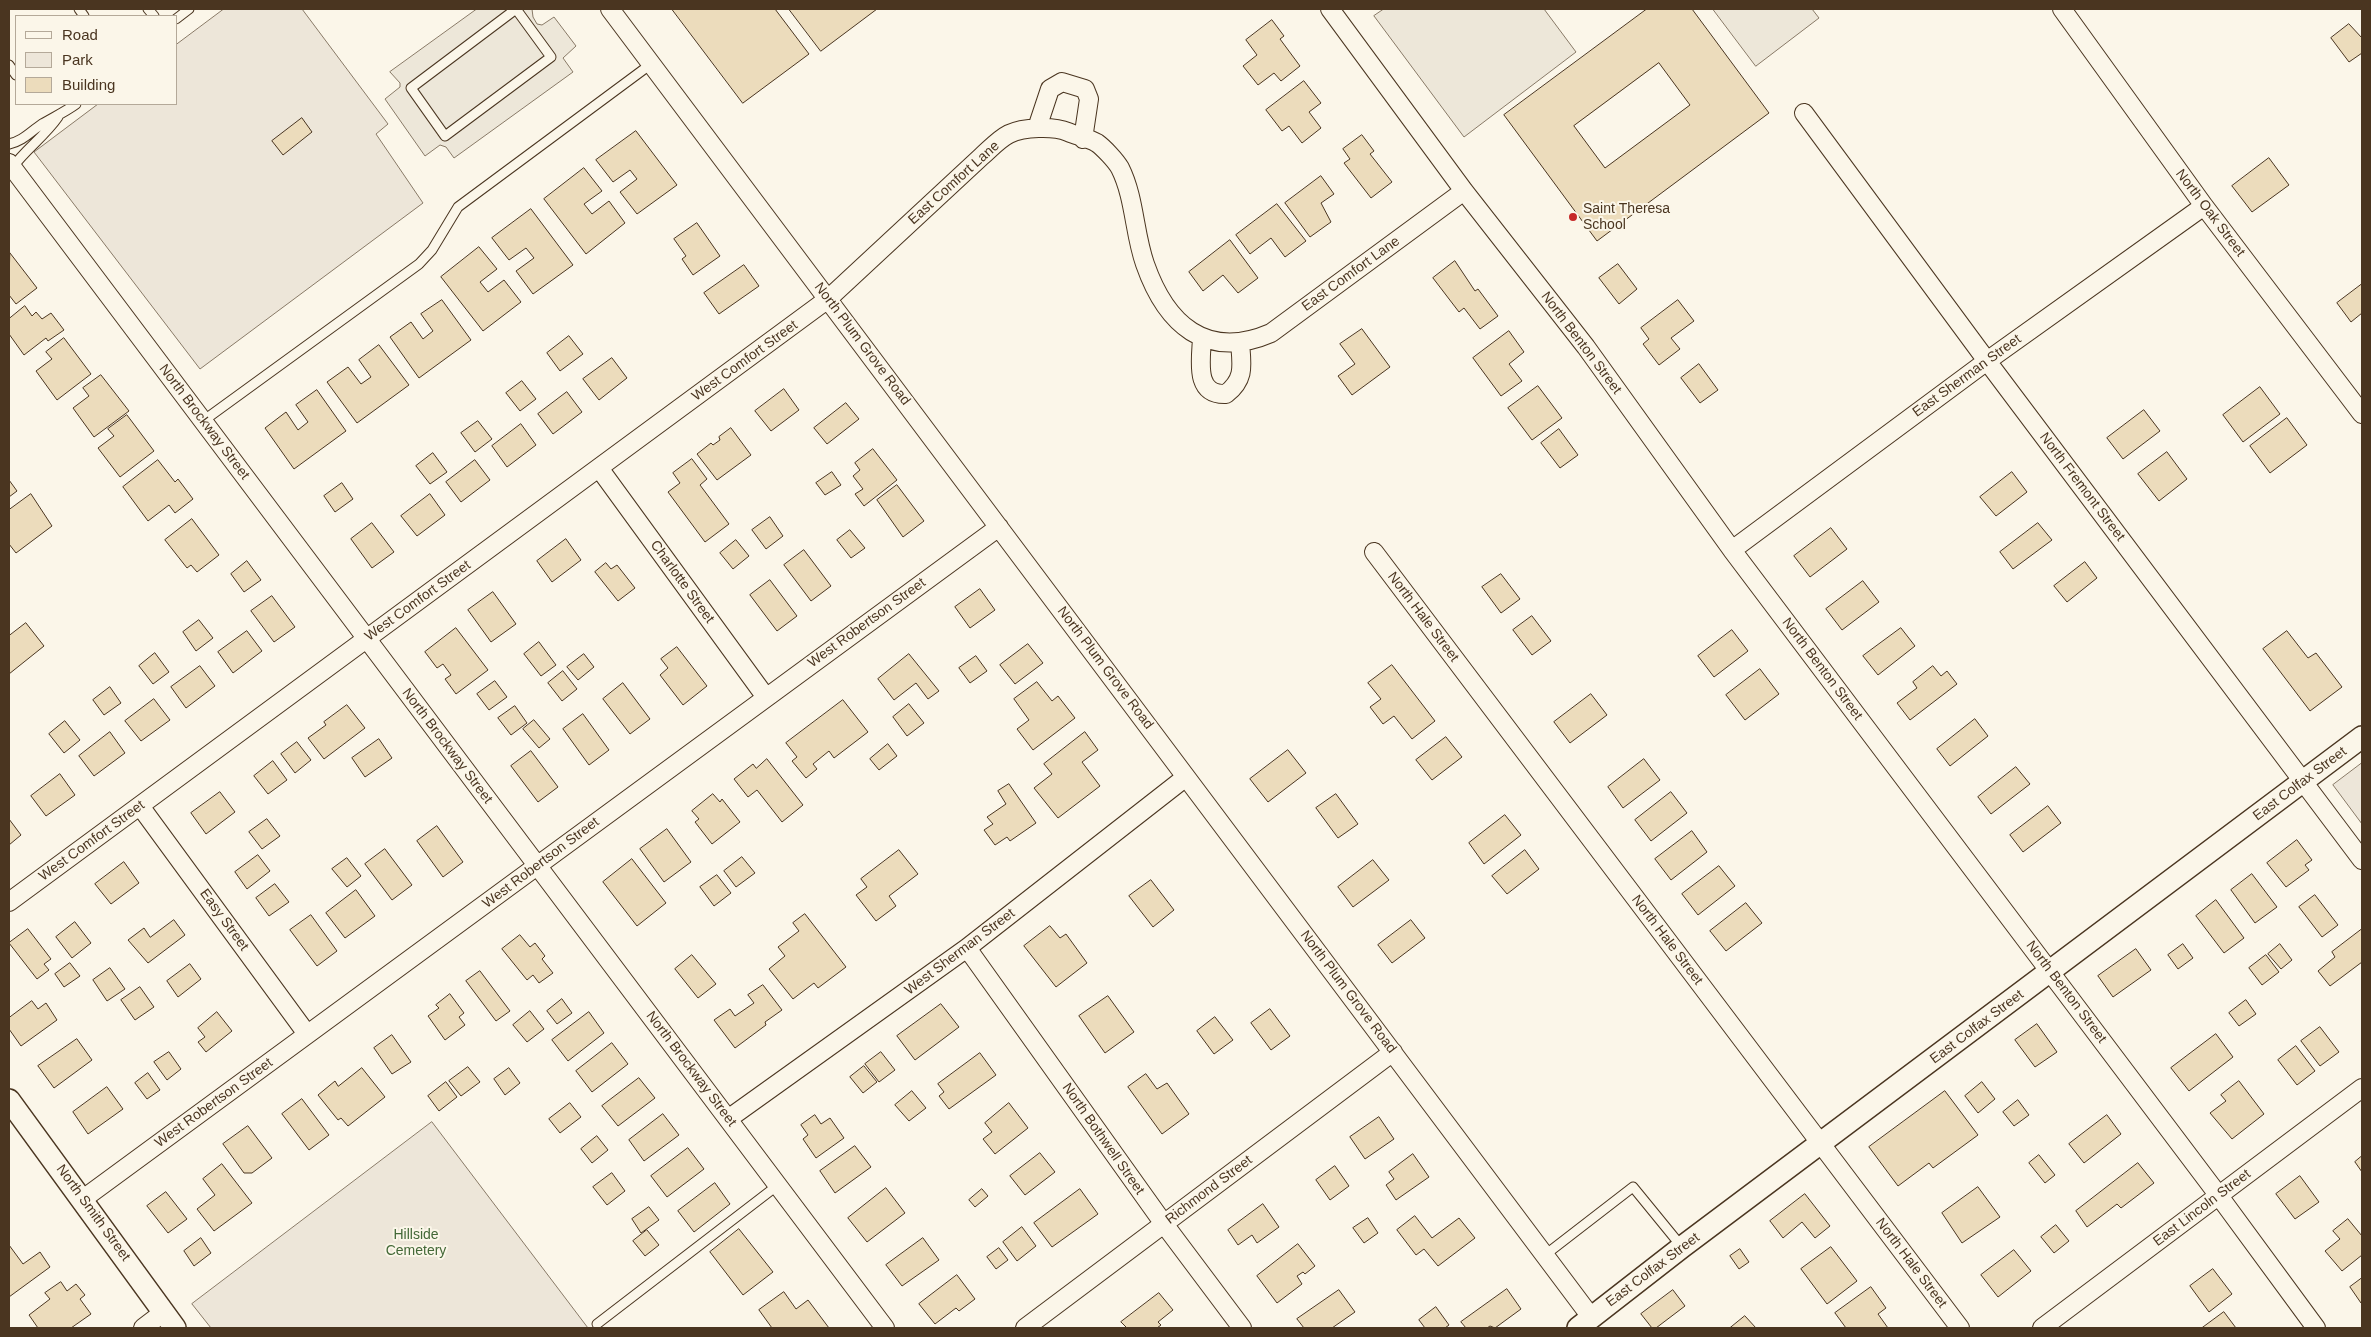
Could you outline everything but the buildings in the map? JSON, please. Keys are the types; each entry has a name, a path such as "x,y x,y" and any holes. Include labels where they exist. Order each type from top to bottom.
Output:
{"street":[{"name":"North Plum Grove Road","path":"610,9 1545,1255 1590,1325"},
{"name":"North Benton Street","path":"1330,9 1464,191 1586,347 1732,550 2219,1196 2316,1328"},
{"name":"North Oak Street","path":"2062,9 2204,206 2362,414"},
{"path":"1037,128 1050,89 1062,82 1076,85 1085,88 1090,99 1083,139"},
{"name":"North Fremont Street","path":"1804,113 1987,361 2362,860"},
{"name":"East Comfort Lane","path":"828,299 982,156 1009,134 1037,128 1063,130 1096,143 1119,167 1130,196 1145,264 1167,308 1186,329 1202,338"},
{"name":"North Brockway Street","path":"10,165 884,1328"},
{"name":"East Comfort Lane","path":"1240,343 1271,333 1464,191"},
{"name":"East Sherman Street","path":"1732,550 1987,361 2204,206"},
{"name":"West Comfort Street","path":"9,902 828,299"},
{"path":"1202,338 1240,343 1242,366 1240,380 1226,394 1216,394 1207,389 1201,380 1202,338"},
{"name":"Charlotte Street","path":"599,468 765,696"},
{"name":"West Robertson Street","path":"83,1199 765,696 999,527"},
{"name":"North Hale Street","path":"1374,552 1960,1328"},
{"name":"East Colfax Street","path":"1590,1325 1682,1247 1822,1144 2362,737"},
{"name":"West Sherman Street","path":"728,1119 967,948 1186,777"},
{"name":"Easy Street","path":"140,806 308,1034"},
{"name":"North Bothwell Street","path":"967,948 1164,1224 1242,1328"},
{"name":"Richmond Street","path":"1025,1328 1393,1052"},
{"name":"East Lincoln Street","path":"2042,1328 2362,1088"},
{"name":"North Smith Street","path":"9,1100 170,1320"},
{"path":"143,1328 170,1320"}],"lane":[{"path":"178,17 189,9"},
{"path":"517,9 551,57 445,136 411,88 517,9"},
{"path":"203,421 419,264 432,250 458,207 651,64"},
{"path":"9,144 19,142 43,124 58,117 75,105"},
{"path":"10,165 49,131 58,117"},
{"path":"597,1324 778,1185"},
{"path":"1545,1255 1633,1186 1682,1247"}],"green space":[{"path":"224,9 302,9 388,124 376,134 423,203 200,369 34,152 97,105 178,105 178,44"},
{"path":"2362,763 2362,824 2333,785"},
{"name":"Hillside Cemetery","path":"432,1122 588,1328 211,1328 192,1304"}],"shaded area":[{"path":"477,9 532,9 533,17 537,24 542,25 554,17 576,46 563,58 573,72 454,158 446,147 440,145 425,156 385,99 400,87 400,83 390,72"},
{"path":"1384,9 1544,9 1576,52 1464,137 1374,16"},
{"path":"1713,9 1812,9 1819,18 1756,66"}],"place":[{"name":"Saint Theresa School","path":"1573,217"}]}
